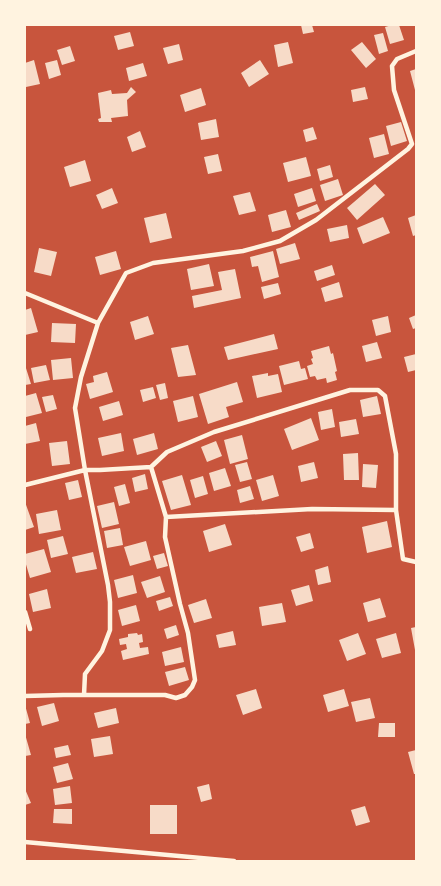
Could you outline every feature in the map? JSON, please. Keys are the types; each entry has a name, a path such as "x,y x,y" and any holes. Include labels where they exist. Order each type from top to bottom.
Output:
{"street":[{"path":"84,695 85,674 102,651 110,630 108,585 85,470 75,408 81,377 98,323 126,273 153,263 243,251 280,241 316,220 408,149 412,144 394,90 392,66 397,59 416,51"},
{"path":"26,294 98,323"},
{"path":"25,485 85,470 151,467 168,452 214,432 350,390 378,390 384,396 396,454 396,510 403,559 416,562"},
{"path":"25,696 147,695 176,698 185,695 192,687 194,680 188,633 166,537 166,517 151,467"},
{"path":"166,517 312,509 396,510"},
{"path":"25,612 30,629"},
{"path":"25,842 234,861"}],"building":[{"path":"301,25 312,25 314,32 303,34"},
{"path":"399,25 404,40 390,44 385,27"},
{"path":"130,32 134,46 118,50 114,36"},
{"path":"383,33 388,51 379,54 374,35"},
{"path":"288,42 293,63 278,67 274,45"},
{"path":"362,42 376,59 366,68 351,50"},
{"path":"179,44 183,60 168,64 163,48"},
{"path":"70,46 75,61 62,65 57,50"},
{"path":"34,60 40,84 26,87 25,63"},
{"path":"57,60 61,75 49,79 45,63"},
{"path":"260,60 269,74 249,87 241,73"},
{"path":"143,63 147,76 129,81 126,68"},
{"path":"416,69 416,90 415,90 410,71"},
{"path":"131,87 136,92 127,100 128,116 111,118 112,122 99,122 98,119 101,118 98,93 111,90 112,94 127,93"},
{"path":"365,87 368,99 353,102 351,90"},
{"path":"201,88 206,105 185,112 180,95"},
{"path":"216,119 219,137 201,140 198,123"},
{"path":"401,122 407,141 391,146 386,126"},
{"path":"313,127 317,139 306,142 303,130"},
{"path":"140,131 146,147 132,152 127,137"},
{"path":"384,134 389,154 374,158 369,138"},
{"path":"218,154 222,171 208,174 204,157"},
{"path":"306,157 311,176 288,182 283,163"},
{"path":"85,160 91,181 70,187 64,167"},
{"path":"330,165 333,177 320,181 317,169"},
{"path":"338,179 343,195 325,201 320,185"},
{"path":"375,184 385,195 357,220 347,208"},
{"path":"112,188 118,203 102,209 96,195"},
{"path":"312,188 316,201 298,207 294,194"},
{"path":"250,192 256,211 239,215 233,196"},
{"path":"317,204 320,211 299,220 296,213"},
{"path":"286,210 291,227 272,232 268,215"},
{"path":"166,213 172,238 150,243 144,218"},
{"path":"416,215 416,235 413,236 408,218"},
{"path":"383,217 390,233 363,244 357,228"},
{"path":"347,225 349,238 330,242 327,229"},
{"path":"295,243 300,259 280,264 276,249"},
{"path":"39,248 57,252 51,276 34,272"},
{"path":"116,251 121,269 100,275 95,257"},
{"path":"273,251 279,277 262,282 258,266 252,267 250,257"},
{"path":"209,264 214,286 191,290 187,269"},
{"path":"332,265 335,275 317,281 314,271"},
{"path":"235,269 241,298 194,308 192,296 222,290 218,272"},
{"path":"339,282 343,297 325,302 321,288"},
{"path":"278,283 281,294 264,299 261,287"},
{"path":"31,308 38,332 25,335 25,310"},
{"path":"416,315 416,328 413,329 409,318"},
{"path":"148,316 154,334 135,340 130,322"},
{"path":"388,316 391,332 376,336 372,320"},
{"path":"52,323 76,324 75,343 51,342"},
{"path":"274,334 278,349 228,360 224,347"},
{"path":"377,342 382,358 366,362 362,346"},
{"path":"188,345 196,375 178,377 171,348"},
{"path":"329,346 331,354 333,353 337,380 327,383 326,378 317,380 315,376 310,377 307,366 313,364 311,351"},
{"path":"416,354 416,370 408,372 404,357"},
{"path":"71,358 73,378 53,380 51,360"},
{"path":"299,361 301,369 305,368 308,379 284,385 279,366"},
{"path":"25,365 31,384 25,385"},
{"path":"46,365 50,380 34,383 31,368"},
{"path":"107,372 113,392 90,399 86,384 94,382 93,376"},
{"path":"268,373 268,376 278,374 282,392 257,398 252,376"},
{"path":"237,382 243,402 226,407 229,417 208,424 199,394"},
{"path":"165,383 168,398 160,400 156,385"},
{"path":"153,387 156,398 143,402 140,390"},
{"path":"36,393 42,413 26,417 25,396"},
{"path":"53,395 57,409 46,412 42,397"},
{"path":"193,396 198,417 178,422 173,401"},
{"path":"377,396 381,414 363,417 360,400"},
{"path":"119,401 123,415 103,421 99,407"},
{"path":"332,409 335,427 321,430 318,412"},
{"path":"311,418 319,440 292,450 284,429"},
{"path":"356,419 359,434 341,437 339,422"},
{"path":"36,423 40,441 25,444 25,426"},
{"path":"121,433 124,451 102,456 98,438"},
{"path":"154,433 158,449 137,455 133,439"},
{"path":"242,435 248,459 230,464 224,440"},
{"path":"67,441 70,464 52,466 49,443"},
{"path":"216,441 222,456 207,462 201,447"},
{"path":"358,453 359,480 344,480 343,454"},
{"path":"247,462 252,479 240,482 235,465"},
{"path":"314,462 318,478 301,482 298,466"},
{"path":"363,464 378,465 376,488 362,487"},
{"path":"225,468 231,486 214,491 209,473"},
{"path":"145,474 148,489 135,492 132,478"},
{"path":"182,475 191,505 171,510 162,481"},
{"path":"273,475 279,496 262,501 256,480"},
{"path":"203,476 208,494 195,498 190,480"},
{"path":"78,480 82,497 69,500 65,483"},
{"path":"125,484 130,503 119,506 114,487"},
{"path":"250,486 254,499 240,503 237,490"},
{"path":"25,502 34,527 25,530"},
{"path":"114,502 119,524 102,528 97,506"},
{"path":"57,510 61,530 39,534 36,514"},
{"path":"387,521 392,547 367,553 362,527"},
{"path":"225,524 232,545 209,552 203,531"},
{"path":"120,528 123,545 107,548 104,531"},
{"path":"310,533 314,548 301,552 296,537"},
{"path":"63,536 68,554 51,558 47,540"},
{"path":"146,541 151,560 130,566 124,547"},
{"path":"44,549 51,572 30,578 25,554"},
{"path":"93,552 97,569 76,573 72,557"},
{"path":"164,553 168,566 157,569 153,556"},
{"path":"328,566 331,582 318,585 315,570"},
{"path":"133,575 137,593 118,598 114,580"},
{"path":"160,576 165,592 147,598 141,582"},
{"path":"309,585 313,601 296,606 291,590"},
{"path":"47,589 51,608 33,612 29,594"},
{"path":"170,597 173,606 159,611 156,601"},
{"path":"380,598 386,617 368,622 363,603"},
{"path":"206,599 212,618 194,623 188,605"},
{"path":"282,603 286,622 262,626 259,607"},
{"path":"136,605 140,621 122,626 118,610"},
{"path":"176,625 179,635 167,639 164,629"},
{"path":"416,627 416,650 415,650 411,628"},
{"path":"233,631 236,645 219,648 216,635"},
{"path":"137,633 138,635 142,634 143,642 139,643 140,648 148,647 149,654 123,660 121,651 127,649 126,644 120,645 119,639 128,637 128,634"},
{"path":"358,633 366,654 347,661 339,640"},
{"path":"396,633 401,653 382,658 376,639"},
{"path":"181,647 184,662 165,666 162,652"},
{"path":"185,667 189,680 169,686 165,672"},
{"path":"256,689 262,708 243,715 236,695"},
{"path":"344,689 349,706 328,712 323,695"},
{"path":"370,698 375,718 356,722 351,702"},
{"path":"54,703 59,721 42,726 37,707"},
{"path":"25,705 30,723 25,724"},
{"path":"116,708 119,723 98,728 94,713"},
{"path":"379,723 395,723 395,737 378,737"},
{"path":"25,734 31,755 25,756"},
{"path":"110,736 113,754 94,757 91,739"},
{"path":"68,745 71,755 56,758 54,748"},
{"path":"416,750 416,774 414,774 408,752"},
{"path":"68,763 73,779 57,783 53,767"},
{"path":"209,784 212,799 201,802 197,787"},
{"path":"70,786 72,803 55,805 53,789"},
{"path":"25,789 31,803 25,805"},
{"path":"150,805 177,805 177,834 150,834"},
{"path":"365,806 370,822 356,826 351,810"},
{"path":"54,809 72,809 72,824 53,823"}]}
